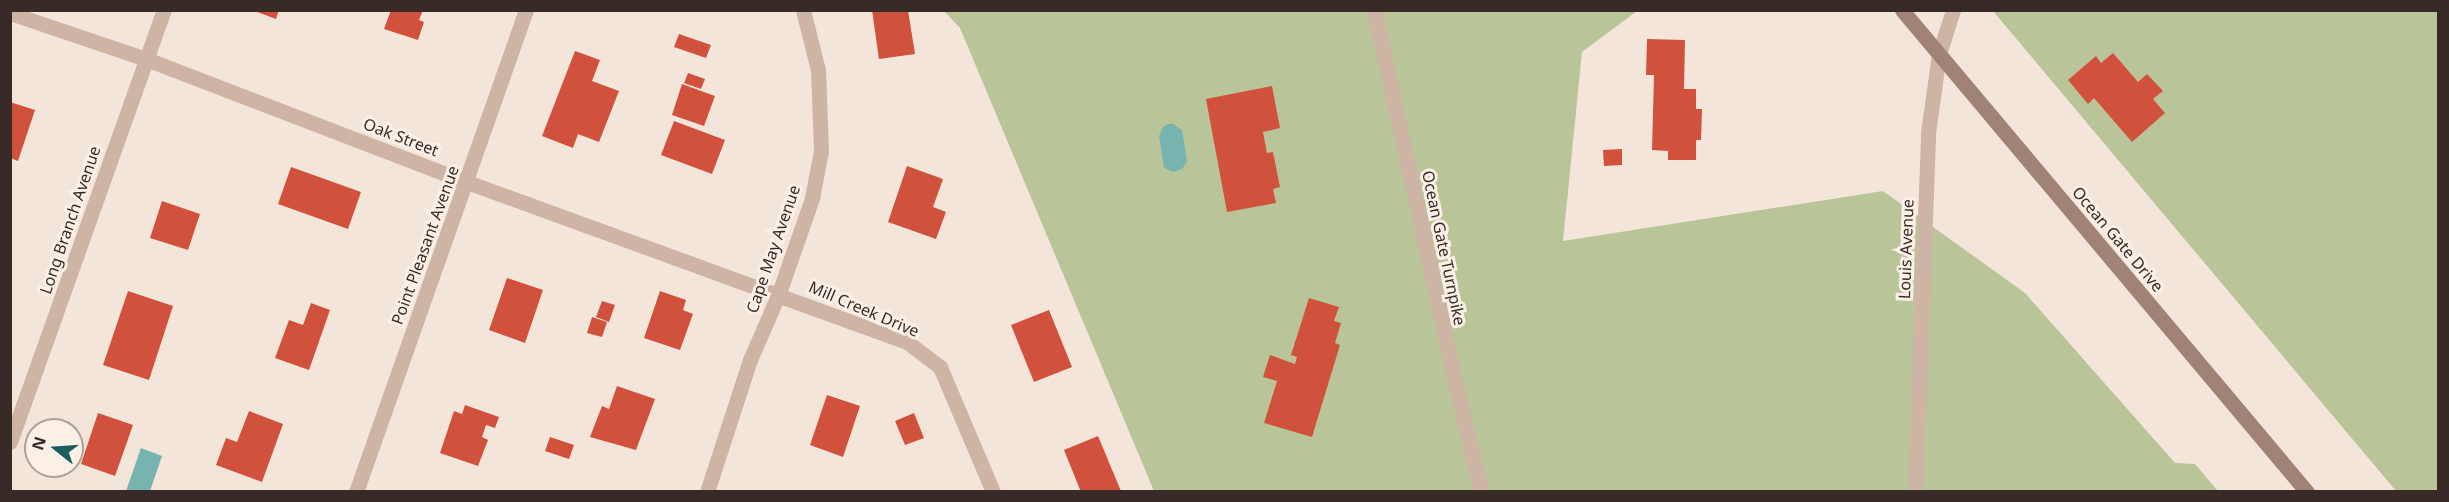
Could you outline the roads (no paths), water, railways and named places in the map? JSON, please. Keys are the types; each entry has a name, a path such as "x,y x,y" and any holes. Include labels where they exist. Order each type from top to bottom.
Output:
{"main road":[{"name":"Ocean Gate Drive","path":"1902,10 2307,492"}],"street":[{"name":"Long Branch Avenue","path":"10,442 164,10"},
{"name":"Point Pleasant Avenue","path":"356,492 526,10"},
{"name":"Cape May Avenue","path":"707,492 750,360 779,293 812,198 821,151 818,70 803,10"},
{"name":"Ocean Gate Turnpike","path":"1374,10 1481,492"},
{"name":"Louis Avenue","path":"1916,492 1928,133 1939,54 1953,10"},
{"name":"Oak Street","path":"10,13 146,58 467,182 779,293"},
{"name":"Mill Creek Drive","path":"779,293 908,342 940,367 993,492"}],"water":[{"path":"1173,124 1182,130 1187,162 1182,169 1174,172 1164,168 1159,136 1163,127"},
{"path":"141,448 162,456 150,491 126,491"}]}
